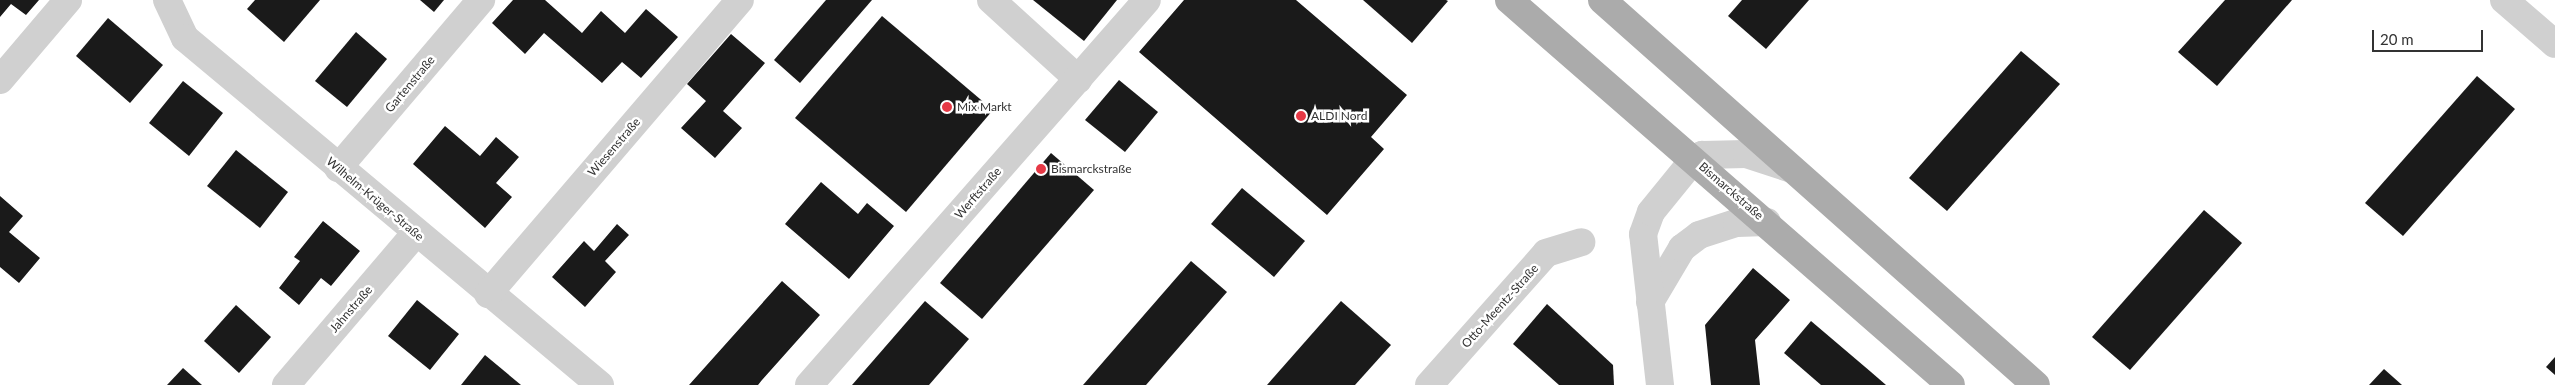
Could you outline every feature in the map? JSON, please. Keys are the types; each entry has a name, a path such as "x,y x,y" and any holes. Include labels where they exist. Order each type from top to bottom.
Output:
{"main road":[{"name":"Bismarckstraße","path":"1509,0 1767,222 1950,385"},
{"path":"1602,0 2036,385"}],"street":[{"path":"0,80 68,0"},
{"name":"Wilhelm-Krüger-Straße","path":"167,0 185,38 416,234 600,385"},
{"name":"Gartenstraße","path":"338,168 481,0"},
{"name":"Wiesenstraße","path":"488,294 740,0"},
{"path":"991,0 1078,79"},
{"name":"Werftstraße","path":"809,385 1147,0"},
{"path":"2504,0 2555,44"},
{"path":"1660,385 1643,234 1651,212 1694,159 1722,152 1746,154 1792,169"},
{"path":"1650,302 1682,248 1699,235 1737,223 1767,222"},
{"name":"Jahnstraße","path":"286,385 416,234"},
{"name":"Otto-Meentz-Straße","path":"1429,385 1546,253 1581,242"}],"building":[{"path":"0,0 39,0 26,15 11,4 0,17"},
{"path":"255,0 320,0 284,42 247,9"},
{"path":"420,0 444,0 434,12"},
{"path":"513,0 545,0 582,33 601,11 625,33 646,9 678,37 641,78 622,62 602,83 544,33 525,54 492,23"},
{"path":"826,0 872,0 800,83 774,60"},
{"path":"1033,0 1117,0 1084,41"},
{"name":"ALDI Nord","path":"1184,0 1296,0 1407,95 1371,137 1384,149 1327,215 1139,52"},
{"path":"1363,0 1446,0 1448,1 1412,43"},
{"path":"1742,0 1809,0 1766,49 1728,16"},
{"path":"2225,0 2292,0 2217,86 2178,52"},
{"path":"882,16 993,110 906,212 795,118"},
{"path":"108,18 163,65 130,103 76,56"},
{"path":"356,32 387,59 347,107 315,81"},
{"path":"731,34 765,63 723,111 742,128 715,158 681,128 706,101 687,84"},
{"path":"2021,51 2060,84 1947,211 1909,178"},
{"path":"2477,76 2515,109 2403,236 2365,203"},
{"path":"1119,80 1158,112 1125,152 1085,120"},
{"path":"183,81 223,113 189,156 149,123"},
{"path":"445,126 480,156 496,137 519,157 496,183 512,197 485,228 413,164"},
{"path":"236,150 288,192 260,228 207,186"},
{"path":"1051,153 1094,190 982,319 940,283"},
{"path":"821,182 858,214 867,203 894,226 849,279 785,224"},
{"path":"1242,188 1305,241 1274,277 1211,224"},
{"path":"0,196 23,216 9,232 40,258 19,283 0,267"},
{"path":"2204,210 2242,243 2130,370 2092,337"},
{"path":"323,221 360,251 331,286 321,278 299,305 279,288 300,261 294,257"},
{"path":"617,224 629,235 605,261 616,272 585,307 552,277 584,241 594,251"},
{"path":"1191,261 1227,292 1146,385 1083,385"},
{"path":"1753,268 1790,300 1755,340 1760,385 1711,385 1705,325"},
{"path":"782,281 820,315 758,385 689,385"},
{"path":"417,300 459,334 430,370 388,336"},
{"path":"925,301 969,339 929,385 852,385"},
{"path":"1341,301 1391,345 1355,385 1267,385"},
{"path":"1547,304 1613,365 1614,385 1559,385 1513,344"},
{"path":"236,305 271,337 239,373 204,341"},
{"path":"1811,321 1886,385 1821,385 1784,353"},
{"path":"485,355 521,385 461,385"},
{"path":"2555,357 2555,375 2546,367"},
{"path":"183,368 202,385 167,385"},
{"path":"2384,369 2402,385 2369,385"}],"place":[{"name":"Mix Markt","path":"947,107"},
{"name":"ALDI Nord","path":"1301,116"},
{"name":"Bismarckstraße","path":"1041,169"}]}
